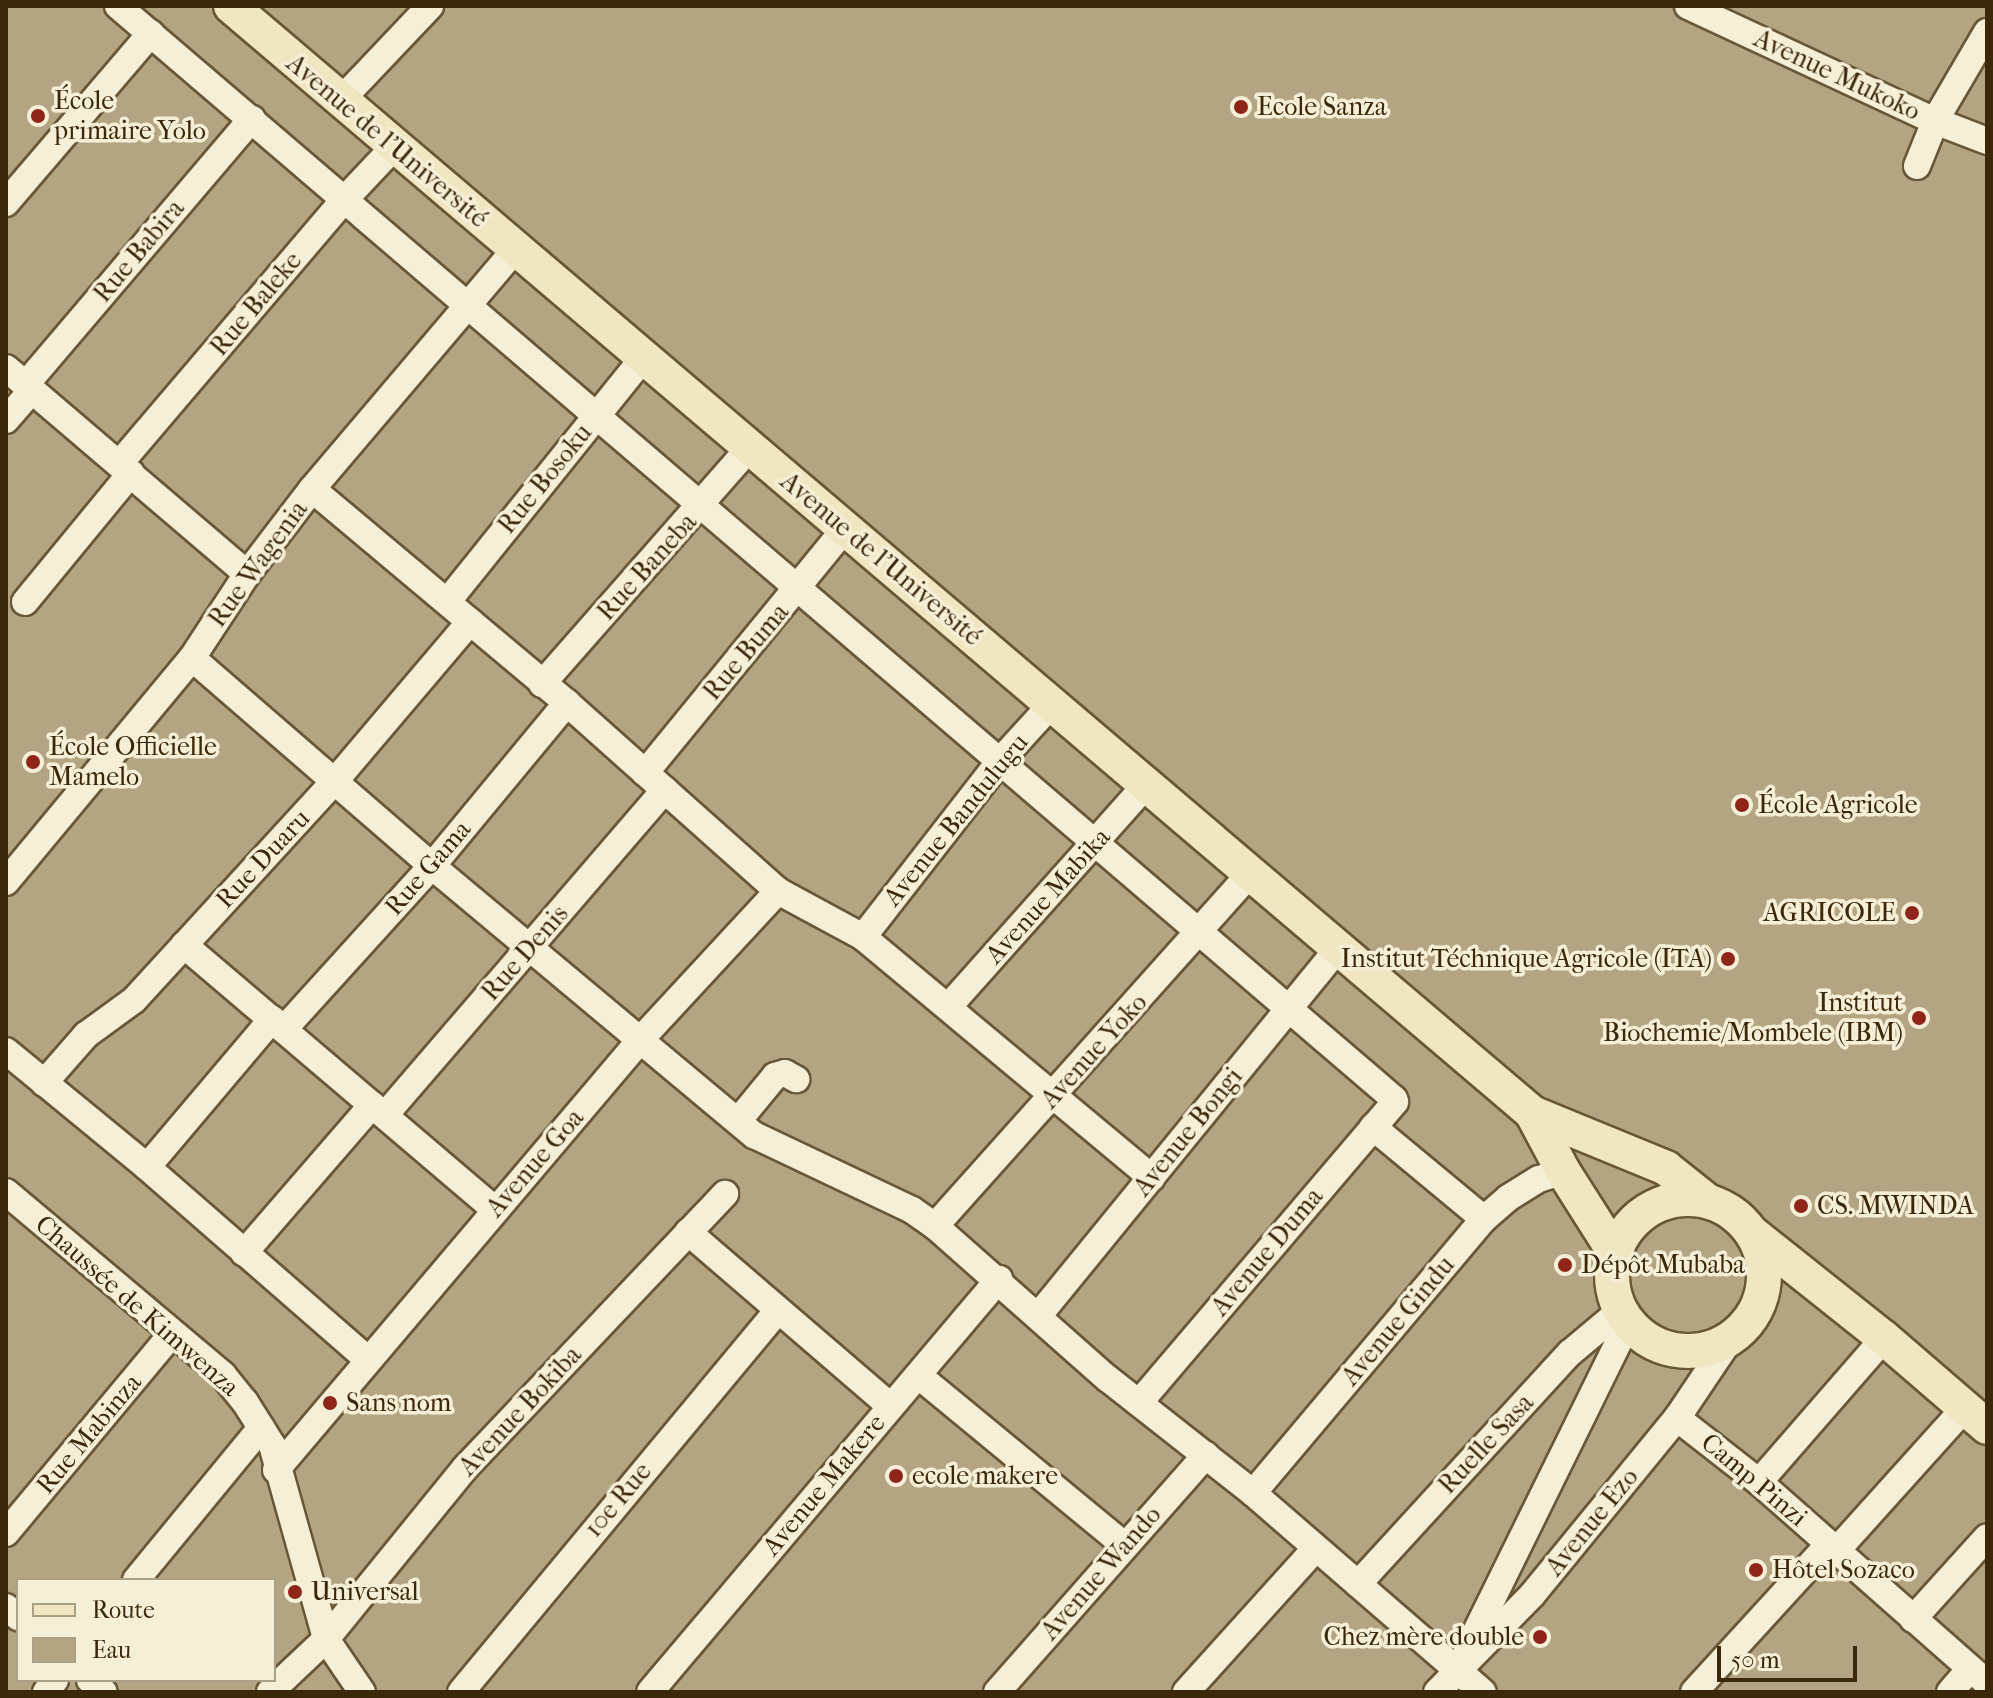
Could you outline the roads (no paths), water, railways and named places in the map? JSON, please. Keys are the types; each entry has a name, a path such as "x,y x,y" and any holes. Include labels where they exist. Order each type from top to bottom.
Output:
{"main road":[{"name":"Avenue de l’Université","path":"231,6 1532,1113"},
{"path":"1532,1113 1563,1171 1615,1253"},
{"path":"1532,1113 1656,1163 1706,1200 1740,1218 1752,1233 1884,1338 1976,1417"},
{"path":"1706,1200 1678,1199 1650,1208 1628,1227 1615,1253 1612,1283 1624,1317 1645,1338 1676,1350 1710,1348 1730,1339 1751,1317 1763,1290 1764,1270 1752,1233"},
{"path":"1763,1290 1822,1289"}],"street":[{"path":"118,6 1288,1007"},
{"path":"340,101 430,6"},
{"name":"Avenue Mukoko","path":"1688,6 1987,141"},
{"path":"1917,166 1936,119 1987,32"},
{"path":"6,203 151,33"},
{"name":"Rue Babira","path":"6,420 22,380 252,119"},
{"name":"Rue Baleke","path":"25,602 125,468 345,199 395,146"},
{"name":"Rue Wagenia","path":"6,882 192,658 247,574 312,489 515,250"},
{"name":"Rue Bosoku","path":"447,602 645,356"},
{"path":"22,380 247,574"},
{"name":"Rue Baneba","path":"542,684 750,447"},
{"path":"312,489 567,703 778,891 863,937 1152,1178"},
{"name":"Rue Buma","path":"655,782 845,529"},
{"name":"Rue Duaru","path":"44,1083 86,1035 134,1000 335,781 470,622"},
{"path":"192,658 432,866 738,1121 770,1144 900,1204 935,1226 1139,1403 1253,1493 1483,1692"},
{"name":"Rue Gama","path":"147,1167 278,1024 432,866 567,703"},
{"name":"Avenue Bandulugu","path":"863,937 999,762 1051,705"},
{"name":"Rue Denis","path":"244,1253 531,946 655,782"},
{"name":"Avenue Mabika","path":"949,1006 1146,785"},
{"name":"Avenue Yoko","path":"935,1226 1055,1096 1251,873"},
{"name":"Avenue Goa","path":"276,1470 641,1039 778,891"},
{"path":"184,945 495,1210"},
{"name":"Avenue Bongi","path":"1039,1315 1338,949"},
{"name":"Avenue Duma","path":"1139,1403 1395,1102 1288,1007"},
{"path":"6,1051 147,1167 367,1359"},
{"path":"738,1121 775,1076 785,1073 796,1079"},
{"path":"1373,1127 1484,1219"},
{"name":"Avenue Gindu","path":"1253,1493 1484,1219 1528,1186 1563,1171"},
{"name":"Chaussée de Kimwenza","path":"6,1192 223,1375 261,1428 272,1445 276,1470 326,1639 362,1692"},
{"name":"Avenue Bokiba","path":"270,1692 326,1639 465,1468 725,1194"},
{"path":"688,1232 890,1406"},
{"name":"Avenue Makere","path":"650,1692 999,1279"},
{"name":"10e Rue","path":"461,1692 778,1310"},
{"path":"1456,1671 1624,1317"},
{"name":"Ruelle Sasa","path":"1358,1584 1570,1353 1624,1317"},
{"name":"Rue Mabinza","path":"6,1533 172,1334"},
{"path":"1759,1482 1884,1338"},
{"name":"Avenue Ezo","path":"1437,1692 1532,1595 1677,1418 1730,1339"},
{"path":"919,1376 1125,1546"},
{"path":"1833,1547 1976,1417"},
{"name":"Camp Pinzi","path":"1677,1418 1759,1482 1979,1676 1950,1692"},
{"path":"138,1578 261,1428"},
{"name":"Avenue Wando","path":"997,1692 1206,1455"},
{"path":"1913,1619 1987,1537"},
{"name":"Camp Pinzi","path":"1694,1692 1833,1547"},
{"path":"1186,1692 1316,1548"}],"water":[{"path":"6,6 1987,6 1987,1692 6,1692"}],"place":[{"name":"Ecole Sanza","path":"1241,107"},
{"name":"École primaire Yolo","path":"38,116"},
{"name":"École Officielle Mamelo","path":"33,762"},
{"name":"École Agricole","path":"1742,805"},
{"name":"AGRICOLE","path":"1912,913"},
{"name":"Institut Téchnique Agricole (ITA)","path":"1728,959"},
{"name":"Institut Biochemie/Mombele (IBM)","path":"1919,1018"},
{"name":"CS. MWINDA","path":"1801,1206"},
{"name":"Dépôt Mubaba","path":"1565,1265"},
{"name":"Sans nom","path":"330,1403"},
{"name":"ecole makere","path":"896,1476"},
{"name":"Hôtel Sozaco","path":"1756,1570"},
{"name":"Universal","path":"295,1592"},
{"name":"Chez mère double","path":"1540,1637"}]}
